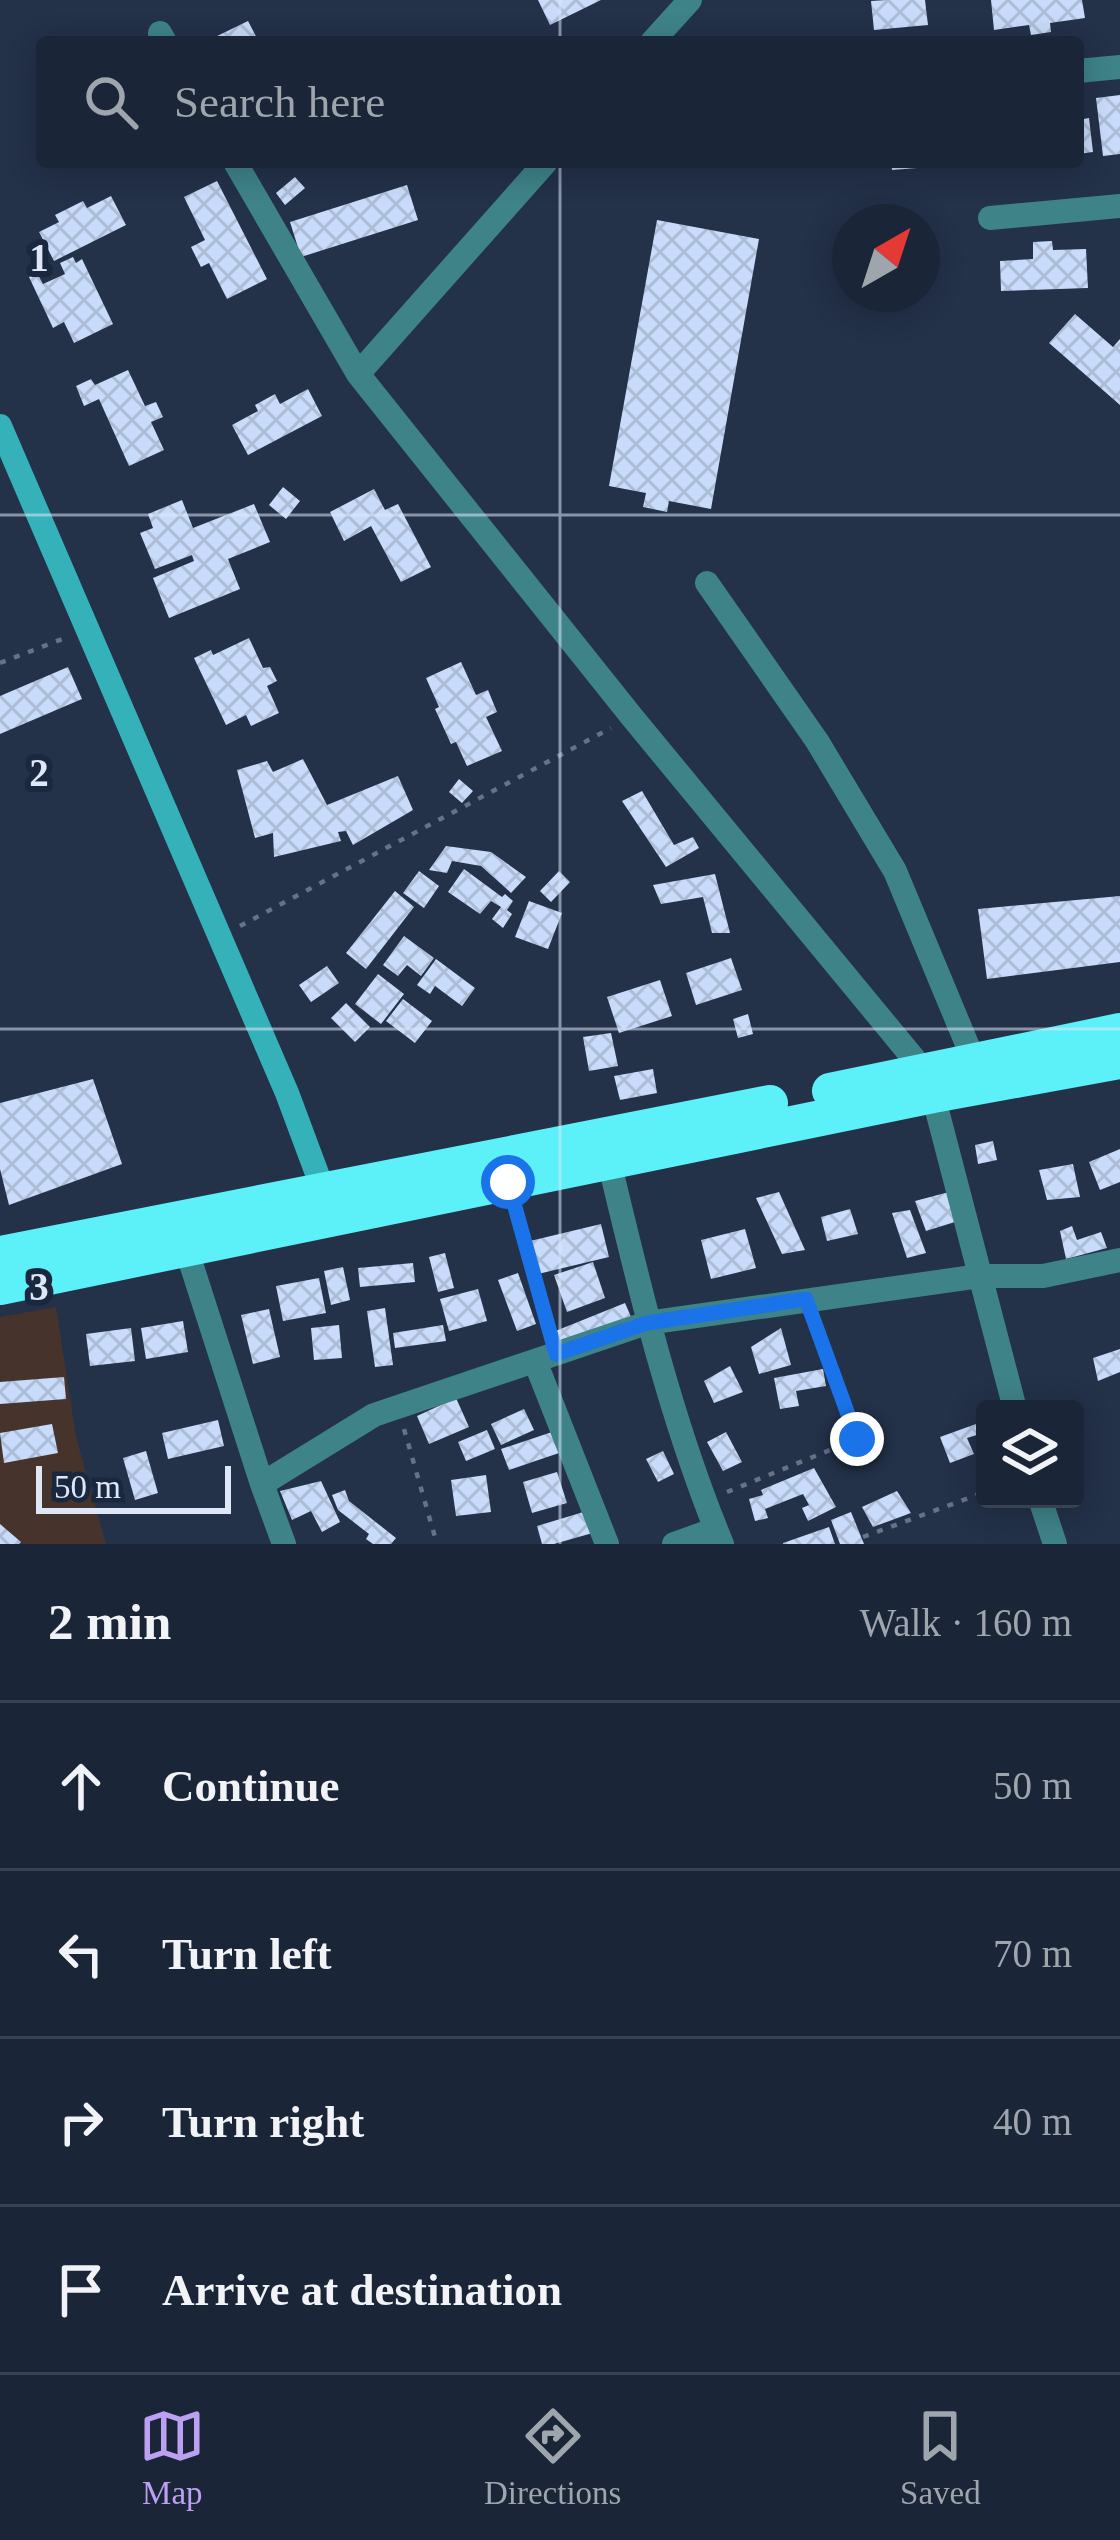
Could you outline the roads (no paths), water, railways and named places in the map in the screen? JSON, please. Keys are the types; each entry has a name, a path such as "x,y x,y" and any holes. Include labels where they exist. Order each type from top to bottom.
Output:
{"highway":[{"path":"0,1254 508,1182 928,1083 974,1061 1120,1031"},
{"path":"0,1287 186,1249 329,1205 928,1083 1120,1061"}],"main road":[{"path":"0,426 287,1094 329,1205"}],"street":[{"path":"657,36 689,0"},
{"path":"1084,70 1120,67"},
{"path":"238,168 358,374 928,1083 1014,1400"},
{"path":"358,374 541,168"},
{"path":"990,218 1120,206"},
{"path":"707,583 817,741 896,871 974,1061"},
{"path":"609,1161 647,1323 719,1537 674,1544"},
{"path":"186,1249 284,1544"},
{"path":"262,1484 374,1415 647,1323 980,1276 1043,1276 1120,1260"},
{"path":"545,1357 608,1544"},
{"path":"1043,1508 1055,1544"}]}
